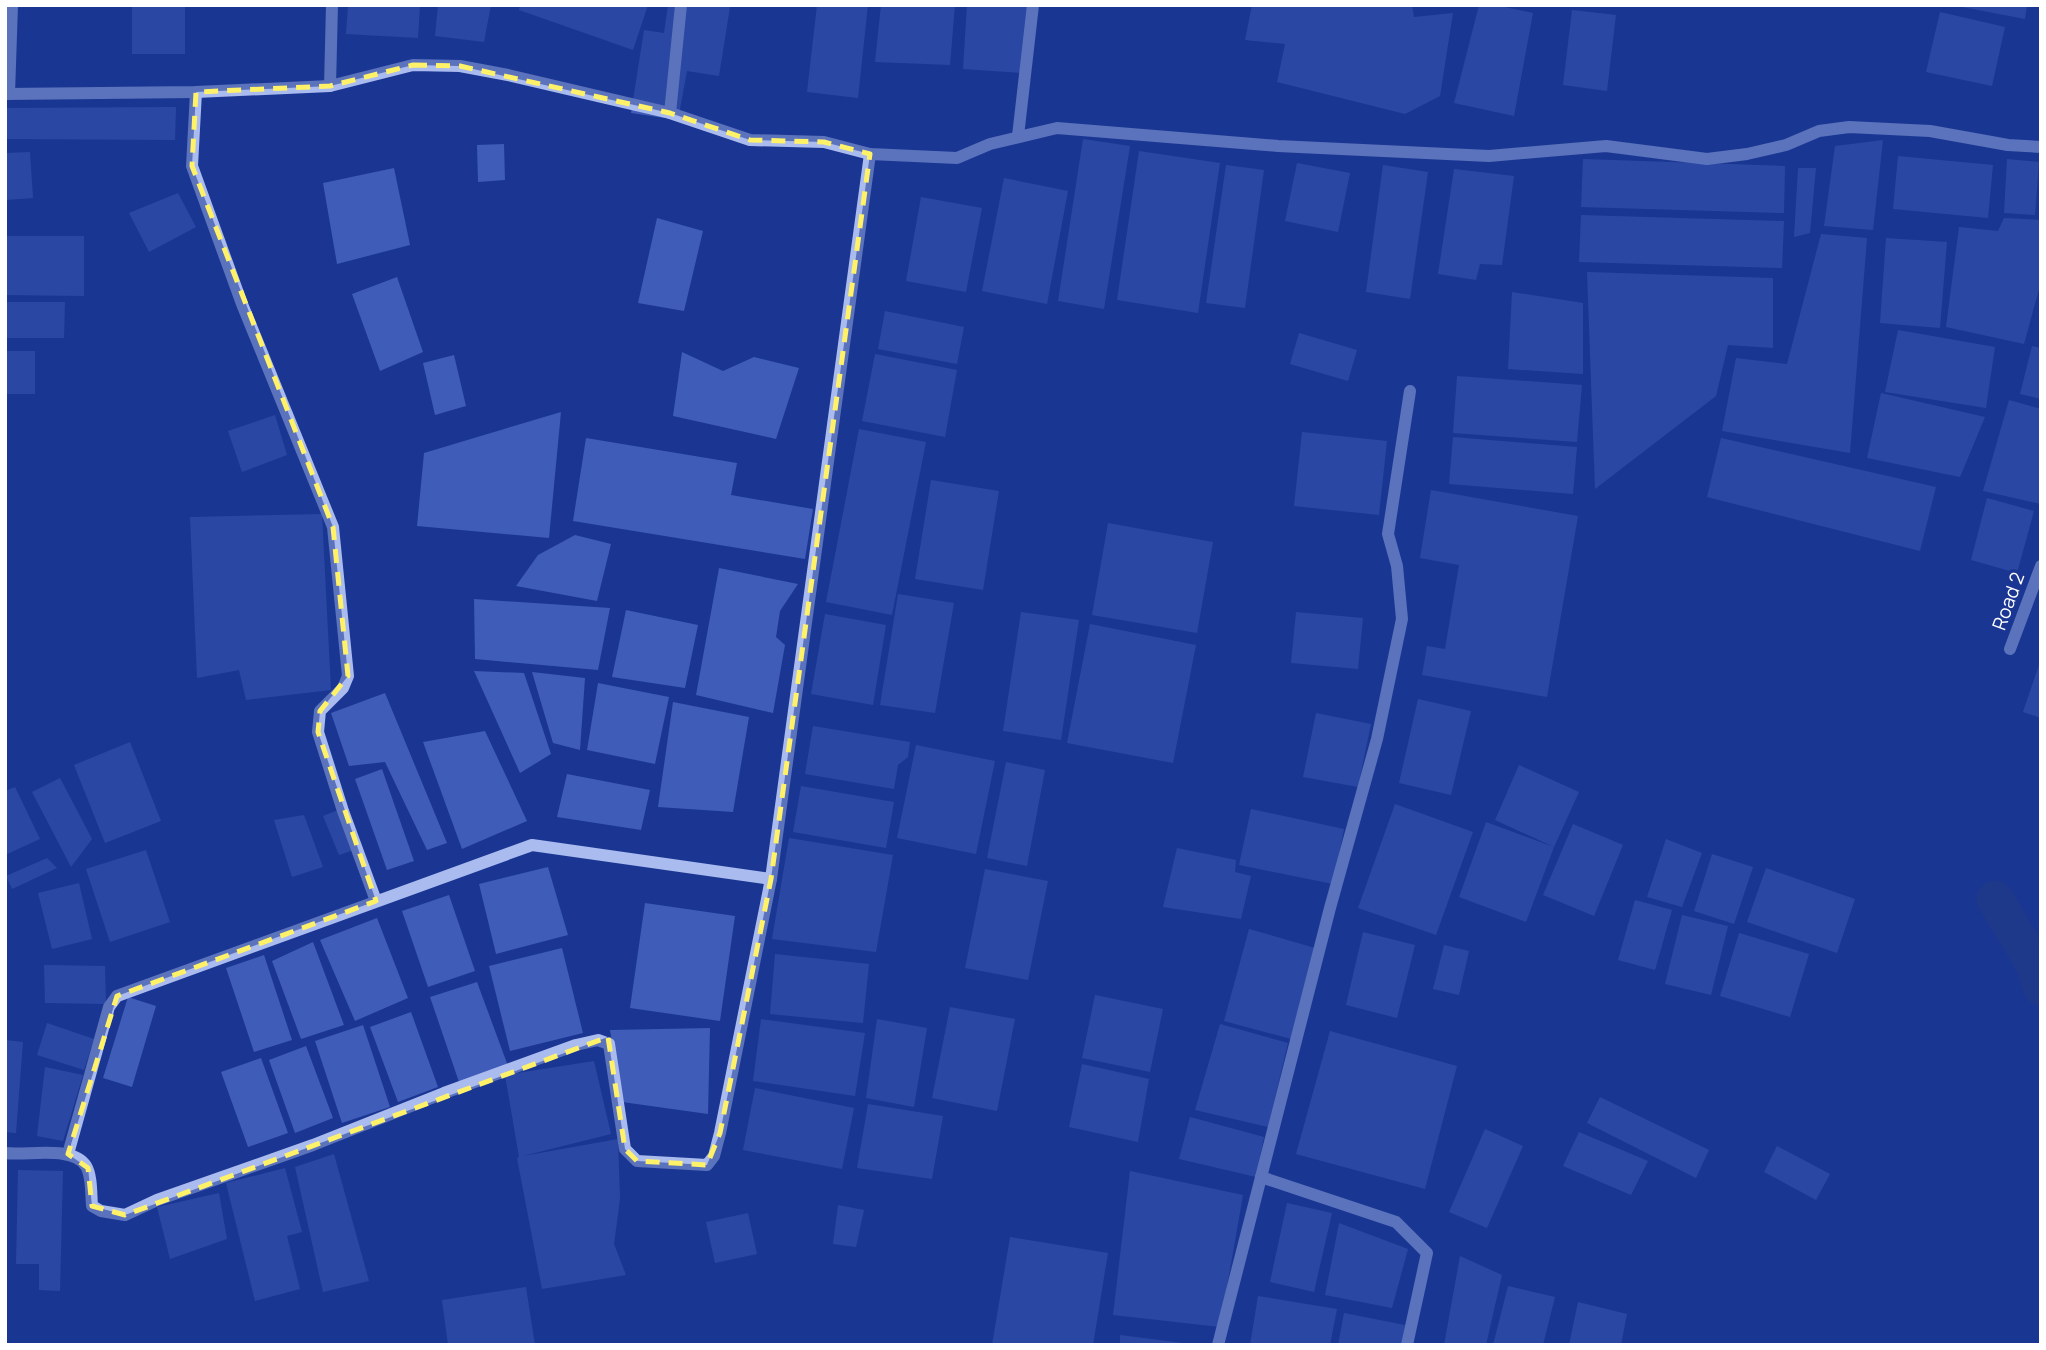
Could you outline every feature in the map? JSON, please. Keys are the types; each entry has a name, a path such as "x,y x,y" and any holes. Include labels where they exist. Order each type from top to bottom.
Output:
{"street":[{"path":"12,5 7,94 196,92 330,86 413,65 460,66 670,113 750,140 824,142 870,154 957,158 990,144 1057,128 1304,148 1489,156 1606,146 1707,159 1786,145 1819,131 1860,127 1930,131 2008,145 2041,147"},
{"path":"330,86 332,5"},
{"path":"670,113 681,5"},
{"path":"1018,136 1033,5"},
{"path":"196,92 192,166 242,304 333,527 348,676 342,688 320,711 318,732 376,901"},
{"path":"5,1153 68,1154 88,1168 92,1206 101,1211 125,1215 157,1200 313,1146 444,1093 576,1045 598,1040 609,1044 625,1149 637,1161 707,1165 714,1156 720,1133 771,879 870,154"},
{"path":"1218,1345 1336,883 1377,739 1402,619 1397,566 1388,534 1410,391"},
{"name":"Road 2","path":"2010,649 2041,566"},
{"path":"68,1154 109,1007 117,996 532,845 771,879"},
{"path":"1261,1177 1396,1222 1427,1253 1407,1345"}],"highlighted area":[{"path":"413,65 460,66 670,113 750,140 824,142 870,154 771,879 720,1133 707,1165 637,1161 625,1149 608,1037 125,1215 92,1206 88,1168 68,1154 117,996 376,901 318,732 320,711 348,676 333,527 192,166 196,92 330,86"}],"building":[{"path":"132,5 185,5 185,54 132,54"},
{"path":"348,5 420,5 418,38 346,34"},
{"path":"438,5 491,5 484,42 435,36"},
{"path":"520,5 648,5 633,50 519,10"},
{"path":"668,5 730,7 719,76 687,71 678,120 631,113 644,30 664,33"},
{"path":"817,5 868,5 858,98 807,92"},
{"path":"881,5 955,5 950,65 875,62"},
{"path":"967,5 1028,5 1022,73 963,69"},
{"path":"1252,5 1412,5 1414,17 1453,13 1440,96 1405,114 1277,82 1285,44 1245,40"},
{"path":"1479,5 1495,5 1533,13 1514,116 1454,103"},
{"path":"1952,5 2027,5 2025,19"},
{"path":"1572,10 1616,15 1607,91 1563,85"},
{"path":"1940,12 2005,27 1992,86 1926,72"},
{"path":"176,107 175,140 5,139 5,108"},
{"path":"1083,139 1130,146 1104,309 1058,301"},
{"path":"1883,140 1873,230 1824,226 1835,146"},
{"path":"504,144 505,180 478,182 477,145"},
{"path":"1139,151 1220,163 1198,313 1117,300"},
{"path":"30,152 33,198 5,200 5,153"},
{"path":"1898,156 1993,165 1988,218 1893,209"},
{"path":"1583,159 1785,166 1784,213 1581,207"},
{"path":"2007,159 2039,162 2035,215 2004,213"},
{"path":"1297,163 1350,173 1338,232 1285,221"},
{"path":"1226,165 1264,170 1245,308 1206,303"},
{"path":"1383,165 1428,172 1410,299 1366,292"},
{"path":"394,168 410,245 337,264 323,183"},
{"path":"1798,168 1816,168 1810,233 1794,237"},
{"path":"1454,169 1514,176 1502,265 1480,264 1476,280 1438,274"},
{"path":"1004,178 1068,191 1047,304 982,291"},
{"path":"178,193 196,227 149,252 129,213"},
{"path":"921,197 982,208 966,292 906,281"},
{"path":"1581,215 1784,221 1782,268 1579,262"},
{"path":"657,218 703,231 684,311 638,303"},
{"path":"2004,218 2041,220 2041,282 2024,344 1946,327 1959,227 1998,231"},
{"path":"1821,234 1867,238 1850,453 1722,431 1736,358 1787,364"},
{"path":"5,236 84,236 84,296 5,295"},
{"path":"1886,238 1947,242 1940,328 1880,323"},
{"path":"1587,272 1773,278 1773,348 1728,345 1716,396 1595,489"},
{"path":"397,277 423,352 380,371 352,294"},
{"path":"1512,292 1583,303 1583,374 1508,369"},
{"path":"5,302 65,302 64,338 5,338"},
{"path":"885,311 964,327 957,364 878,349"},
{"path":"1898,330 1995,347 1986,408 1885,392"},
{"path":"1299,333 1357,350 1348,381 1290,364"},
{"path":"2032,346 2041,348 2041,399 2020,394"},
{"path":"5,351 35,351 35,394 5,394"},
{"path":"682,352 723,371 754,357 799,368 776,439 673,416"},
{"path":"875,354 957,370 945,437 862,421"},
{"path":"454,355 466,406 435,415 423,363"},
{"path":"1457,376 1582,385 1577,442 1453,433"},
{"path":"1881,393 1985,417 1960,477 1867,458"},
{"path":"2009,400 2041,409 2041,504 1983,491"},
{"path":"561,412 549,538 417,526 424,453"},
{"path":"275,415 287,455 242,472 228,431"},
{"path":"859,429 926,442 892,615 826,602"},
{"path":"1302,432 1387,441 1379,515 1294,506"},
{"path":"1453,437 1577,447 1573,494 1449,484"},
{"path":"586,438 737,463 731,495 813,509 805,559 573,521"},
{"path":"1721,438 1936,487 1920,551 1707,497"},
{"path":"931,480 999,491 983,590 915,579"},
{"path":"1431,490 1578,516 1547,697 1422,675 1427,646 1445,649 1459,565 1420,558"},
{"path":"1987,498 2034,511 2017,573 1971,560"},
{"path":"322,514 331,690 246,700 239,670 197,678 190,517"},
{"path":"1108,523 1213,542 1197,633 1092,615"},
{"path":"575,535 611,544 597,601 516,586 538,555"},
{"path":"719,568 798,584 780,611 776,637 785,645 773,713 696,695"},
{"path":"898,594 954,603 935,713 880,705"},
{"path":"474,599 610,608 598,670 475,659"},
{"path":"626,610 698,625 685,688 612,677"},
{"path":"1021,612 1079,620 1061,740 1003,731"},
{"path":"1296,612 1363,618 1358,669 1291,663"},
{"path":"825,614 886,625 873,705 811,694"},
{"path":"1090,624 1196,645 1173,763 1067,743"},
{"path":"2041,659 2041,718 2023,712"},
{"path":"474,671 524,673 551,754 520,773"},
{"path":"532,672 585,678 580,750 553,743"},
{"path":"598,683 669,697 655,764 587,750"},
{"path":"385,693 447,843 427,850 385,762 349,766 331,713"},
{"path":"1418,699 1471,711 1451,795 1399,783"},
{"path":"673,702 749,717 733,812 658,807"},
{"path":"1316,713 1371,724 1358,787 1303,777"},
{"path":"813,726 910,742 908,757 898,765 894,789 805,774"},
{"path":"485,731 527,821 462,849 423,742"},
{"path":"130,742 161,821 105,843 74,765"},
{"path":"916,745 995,761 976,854 897,838"},
{"path":"1006,762 1045,770 1027,866 987,858"},
{"path":"1519,765 1579,792 1554,847 1495,820"},
{"path":"382,769 414,861 387,870 355,779"},
{"path":"567,774 650,790 641,830 557,817"},
{"path":"60,778 92,839 71,867 32,792"},
{"path":"801,786 894,802 886,848 793,832"},
{"path":"15,787 40,839 5,855 5,791"},
{"path":"1395,804 1473,832 1436,935 1358,908"},
{"path":"1251,809 1344,829 1333,884 1239,865"},
{"path":"338,810 354,850 339,855 323,816"},
{"path":"304,815 323,867 292,877 274,820"},
{"path":"1486,822 1554,847 1526,922 1459,897"},
{"path":"1573,824 1623,845 1594,916 1543,895"},
{"path":"789,838 893,855 876,952 772,939"},
{"path":"1666,839 1702,853 1682,907 1647,897"},
{"path":"1177,848 1236,860 1235,872 1251,876 1241,919 1163,907"},
{"path":"146,850 170,922 110,942 86,869"},
{"path":"1712,854 1753,867 1734,924 1694,911"},
{"path":"47,858 57,868 12,889 6,876"},
{"path":"548,867 568,935 496,954 479,884"},
{"path":"1766,868 1855,899 1837,953 1747,922"},
{"path":"985,869 1048,881 1028,980 965,968"},
{"path":"79,883 92,939 52,949 38,893"},
{"path":"449,895 475,971 428,987 402,911"},
{"path":"1635,900 1672,910 1655,970 1618,960"},
{"path":"645,903 735,916 720,1021 630,1008"},
{"path":"1682,915 1728,926 1711,995 1665,984"},
{"path":"377,918 408,998 355,1021 320,940"},
{"path":"1249,929 1315,948 1291,1039 1224,1021"},
{"path":"1363,932 1415,945 1397,1018 1346,1005"},
{"path":"1739,933 1809,954 1790,1017 1720,996"},
{"path":"313,942 344,1025 301,1039 272,961"},
{"path":"1444,945 1469,951 1459,995 1433,989"},
{"path":"562,948 583,1033 510,1051 489,966"},
{"path":"775,954 869,964 863,1023 770,1014"},
{"path":"264,955 292,1040 254,1052 226,968"},
{"path":"44,965 105,966 106,1004 45,1003"},
{"path":"477,982 508,1066 459,1082 430,997"},
{"path":"1095,995 1163,1009 1150,1072 1082,1058"},
{"path":"128,997 156,1006 132,1087 103,1078"},
{"path":"950,1007 1015,1019 997,1111 932,1098"},
{"path":"411,1012 438,1087 398,1102 370,1027"},
{"path":"761,1019 865,1033 855,1096 753,1081"},
{"path":"877,1019 927,1028 914,1107 866,1098"},
{"path":"47,1023 94,1039 84,1070 37,1055"},
{"path":"1220,1024 1288,1043 1268,1127 1195,1110"},
{"path":"363,1025 390,1107 342,1123 315,1041"},
{"path":"710,1028 708,1114 622,1102 610,1030"},
{"path":"1330,1031 1457,1066 1425,1189 1296,1154"},
{"path":"5,1040 23,1042 16,1133 5,1132"},
{"path":"306,1046 333,1118 295,1133 269,1060"},
{"path":"261,1058 288,1133 248,1147 221,1072"},
{"path":"594,1061 611,1134 523,1156 618,1139 620,1199 614,1244 626,1275 542,1289 517,1158 519,1157 505,1075"},
{"path":"1082,1064 1149,1079 1138,1142 1069,1127"},
{"path":"45,1067 83,1075 63,1141 37,1136"},
{"path":"755,1088 854,1108 842,1169 743,1150"},
{"path":"1600,1097 1709,1150 1696,1178 1587,1123"},
{"path":"868,1104 943,1116 932,1179 857,1168"},
{"path":"1190,1117 1264,1137 1256,1177 1179,1159"},
{"path":"1485,1129 1523,1146 1487,1228 1449,1212"},
{"path":"1579,1132 1648,1161 1631,1195 1563,1166"},
{"path":"1777,1146 1830,1174 1816,1200 1764,1172"},
{"path":"334,1154 369,1281 323,1292 295,1167"},
{"path":"285,1168 302,1232 287,1236 300,1289 255,1301 226,1183"},
{"path":"18,1170 63,1171 60,1291 39,1290 39,1264 16,1264"},
{"path":"1130,1171 1243,1195 1220,1327 1113,1315"},
{"path":"219,1193 227,1239 170,1259 157,1207"},
{"path":"1287,1203 1332,1213 1314,1292 1270,1282"},
{"path":"838,1205 864,1210 856,1247 833,1244"},
{"path":"748,1213 757,1254 715,1263 706,1222"},
{"path":"1339,1223 1408,1249 1392,1308 1325,1295"},
{"path":"1010,1237 1108,1253 1093,1345 992,1345"},
{"path":"1460,1256 1502,1275 1486,1345 1444,1345"},
{"path":"1508,1286 1555,1297 1543,1345 1493,1345"},
{"path":"526,1287 535,1345 448,1345 442,1300"},
{"path":"1258,1296 1337,1309 1330,1345 1250,1345"},
{"path":"1578,1302 1627,1314 1621,1345 1569,1345"},
{"path":"1344,1313 1405,1325 1402,1345 1338,1345"},
{"path":"1120,1335 1183,1343 1120,1345"}],"waterway":[{"path":"1995,899 2034,964 2041,987"}]}
